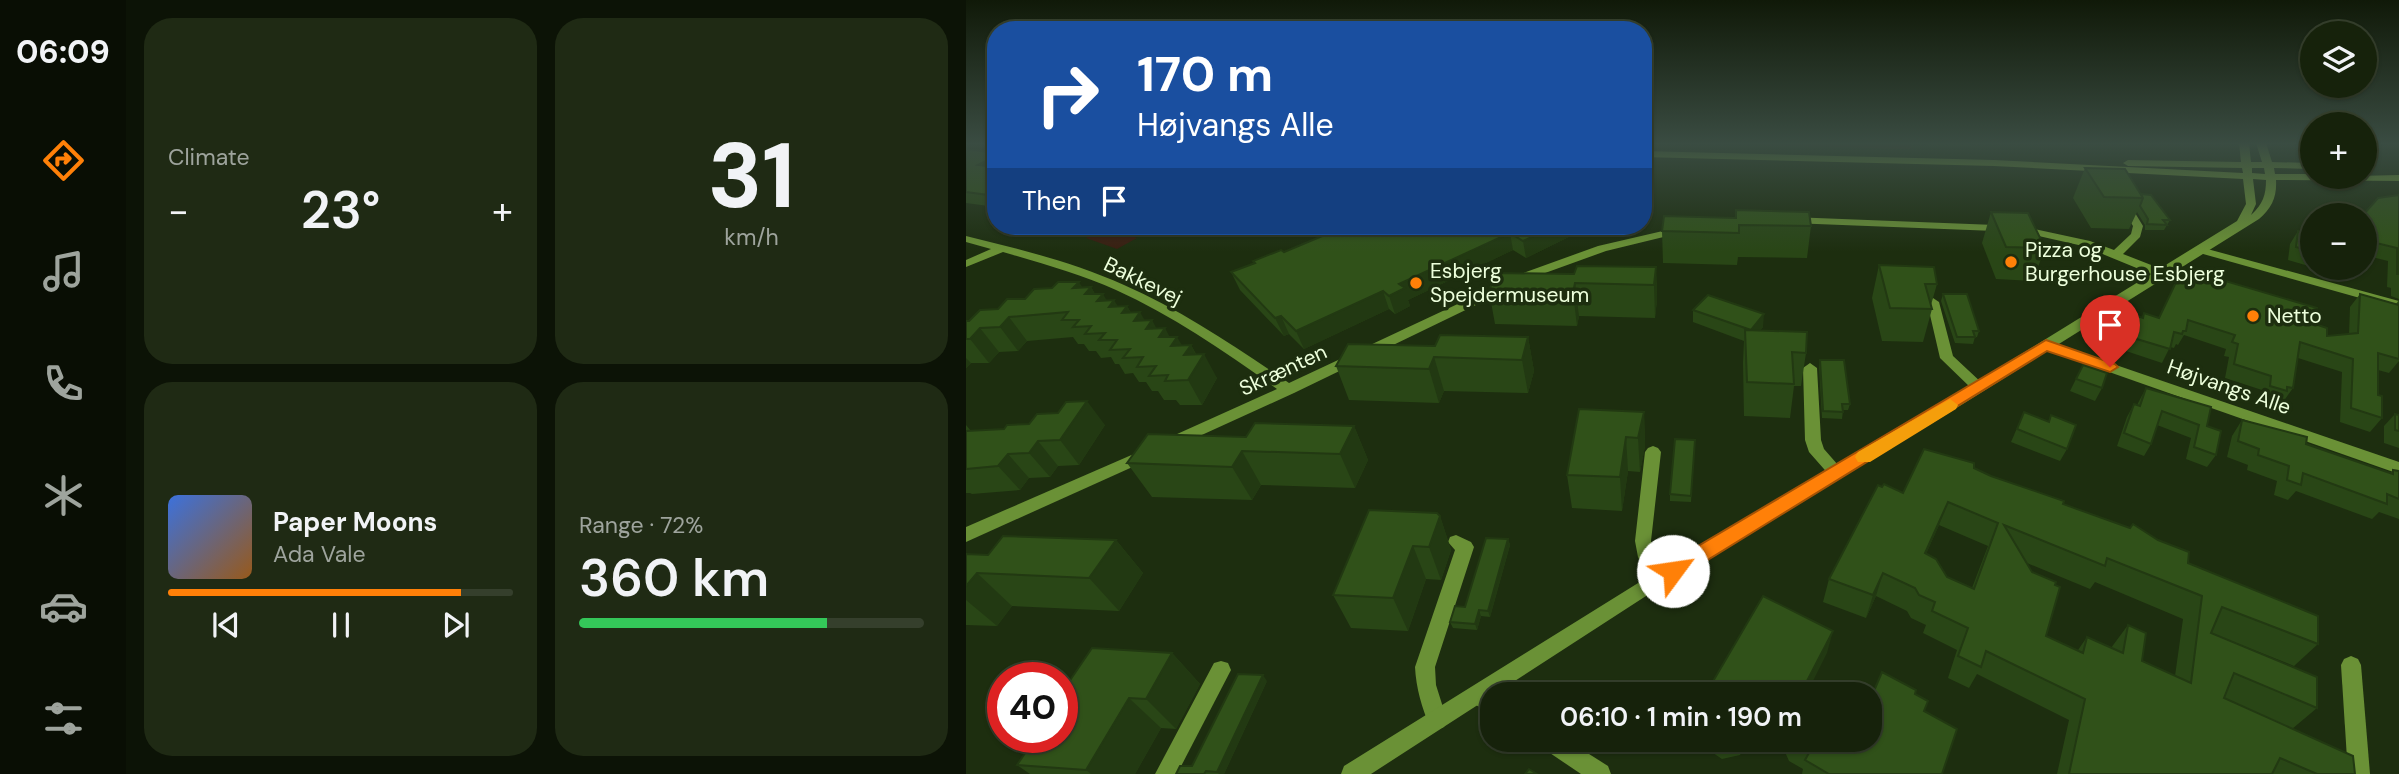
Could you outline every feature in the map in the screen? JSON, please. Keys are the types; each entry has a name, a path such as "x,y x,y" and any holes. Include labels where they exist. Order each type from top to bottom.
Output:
{"street":[{"path":"2242,223 2251,204 2248,179"},
{"path":"1511,682 1657,580 1838,473 2242,223 2256,218 2271,200 2270,179"},
{"path":"2116,254 2136,235 2138,226 2120,198"},
{"path":"1774,221 2021,229 2087,243 2160,273"},
{"name":"Skrænten","path":"966,535 1289,390 1521,277 1600,247 1689,229"},
{"name":"Bakkevej","path":"966,239 1003,248 1121,288 1229,347 1289,390"},
{"path":"966,264 1003,248"},
{"path":"2200,250 2399,305"},
{"path":"1933,302 1947,358 1978,387"},
{"name":"Højvangs Alle","path":"2046,345 2399,468"},
{"path":"1810,368 1813,440 1817,452 1838,473"},
{"path":"1653,452 1643,541 1657,580"},
{"path":"1437,720 1426,685 1425,667 1465,547 1456,542"},
{"path":"2351,665 2360,774"},
{"path":"1166,774 1221,670"},
{"path":"1352,774 1437,720 1480,702"},
{"path":"1566,752 1600,774"}],"shaded area":[{"path":"1091,235 1129,235 1137,238 1117,249 1086,238"}],"building":[{"path":"966,179 987,179 987,195 966,192"},
{"path":"2092,179 2131,179 2143,198 2104,197"},
{"path":"2141,194 2151,195 2170,220 2163,220 2167,225 2147,224 2148,219 2140,206 2143,198"},
{"path":"2399,195 2399,274 2397,248 2377,243 2377,203 2374,203 2378,198"},
{"path":"1736,210 1809,212 1811,226 1739,225 1739,233 1662,231 1664,216 1736,218"},
{"path":"1991,212 2028,213 2045,248 2006,247"},
{"path":"2298,231 2300,232 2300,248 2296,247"},
{"path":"1325,235 1506,235 1399,284 1405,288 1389,296 1383,291 1296,331 1281,316 1275,318 1231,272 1281,250 1284,252"},
{"path":"1513,235 1536,235 1523,241"},
{"path":"1879,265 1934,267 1937,284 1925,284 1932,309 1890,308"},
{"path":"1577,266 1656,267 1654,285 1575,283 1573,293 1489,291 1496,273 1574,274"},
{"path":"2199,270 2213,273 2212,277 2317,308 2315,324 2327,328 2327,336 2358,333 2360,294 2399,305 2399,359 2378,353 2378,395 2382,396 2382,418 2351,408 2353,359 2300,342 2293,388 2287,387 2287,391 2270,386 2271,376 2234,364 2238,344 2232,342 2235,335 2188,320 2186,331 2182,334 2174,332 2170,349 2130,337 2131,333 2120,328 2125,312 2143,318 2144,313 2159,318 2178,278 2192,282 2195,272 2198,273"},
{"path":"1058,282 1079,282 1073,288 1091,287 1085,294 1103,294 1097,301 1114,300 1109,307 1127,306 1122,313 1140,312 1134,321 1152,320 1146,329 1165,328 1159,337 1177,337 1171,346 1191,345 1184,355 1204,354 1188,380 1165,381 1168,375 1149,376 1156,366 1137,367 1143,357 1123,358 1130,349 1110,350 1117,340 1099,340 1105,333 1085,334 1091,326 1073,327 1079,320 1062,320 1068,312 1009,317 1000,327 980,328 970,339 966,339 966,321 980,310 998,309 1007,299 1025,299 1034,289 1052,288"},
{"path":"1943,294 1967,294 1979,331 1973,331 1975,337 1957,337"},
{"path":"1708,295 1764,314 1751,330 1693,310"},
{"path":"1745,330 1807,332 1806,353 1792,352 1794,384 1747,382"},
{"path":"1440,335 1528,337 1522,360 1434,357 1429,369 1336,366 1348,344 1435,346"},
{"path":"1820,360 1844,360 1850,404 1842,404 1843,412 1823,411"},
{"path":"2083,365 2107,373 2102,388 2076,379"},
{"path":"2146,388 2211,407 2207,426 2221,431 2216,455 2194,447 2199,425 2162,411 2151,444 2124,433 2134,404 2140,406"},
{"path":"1087,401 1060,440 1038,441 1029,453 1008,454 998,466 966,469 966,431 1004,429 1007,425 1029,424 1037,414 1058,413 1066,402"},
{"path":"1579,409 1644,412 1638,438 1626,437 1620,477 1567,475"},
{"path":"2024,412 2049,422 2051,415 2076,425 2067,449 2017,429"},
{"path":"2395,414 2399,415 2399,431 2395,430"},
{"path":"2242,420 2307,437 2306,444 2393,474 2393,470 2399,471 2399,499 2387,494 2387,504 2303,473 2301,485 2287,480 2289,466 2258,455 2259,449 2238,441"},
{"path":"1255,423 1354,426 1340,454 1242,451 1232,467 1127,463 1148,434 1246,437"},
{"path":"1675,439 1695,440 1691,496 1670,494"},
{"path":"1924,449 1974,463 1974,468 1991,476 2064,501 2063,504 2130,528 2133,524 2158,540 2189,552 2188,563 2318,616 2318,644 2222,607 2211,633 2317,677 2317,708 2234,673 2224,698 2353,756 2355,774 2317,774 2280,758 2272,774 2069,774 2085,699 1986,651 1981,667 1958,656 1968,628 1932,611 1935,602 1919,595 1915,588 1883,573 1873,595 1829,579 1878,485 1882,487 1884,484 1903,493","holes":["1948,502 1998,523 1974,589 1947,577 1936,559 1925,553","2004,525 2105,566 2107,558 2202,596 2191,683 2142,661 2146,633 2128,625 2123,653 2087,637 2083,653 2046,636 2060,587 2055,585 2056,582 2032,572"]},
{"path":"1369,510 1437,513 1440,516 1429,547 1413,546 1393,598 1333,595"},
{"path":"1003,536 1116,540 1089,578 977,573 966,586 966,554 988,555"},
{"path":"1486,538 1508,539 1488,611 1479,610 1475,624 1450,622 1455,606 1465,607"},
{"path":"1763,596 1833,631 1807,682 1713,682"},
{"path":"1092,648 1172,653 1146,699 1129,698 1086,770 1017,765 1025,753 1078,753 1078,669"},
{"path":"1882,672 1916,690 1915,694 1928,701 1924,711 1957,729 1942,774 1829,774 1805,760 1809,752 1882,752 1882,682 1878,682"},
{"path":"1238,674 1263,675 1217,772 1176,774 1180,766 1192,766"}],"slow traffic":[{"path":"1864,457 1950,405"}],"place":[{"name":"Pizza og Burgerhouse Esbjerg","path":"2011,262"},
{"name":"Esbjerg Spejdermuseum","path":"1416,283"},
{"name":"Netto","path":"2253,316"}],"route":[{"path":"1673,571 2046,345 2110,367"}]}
